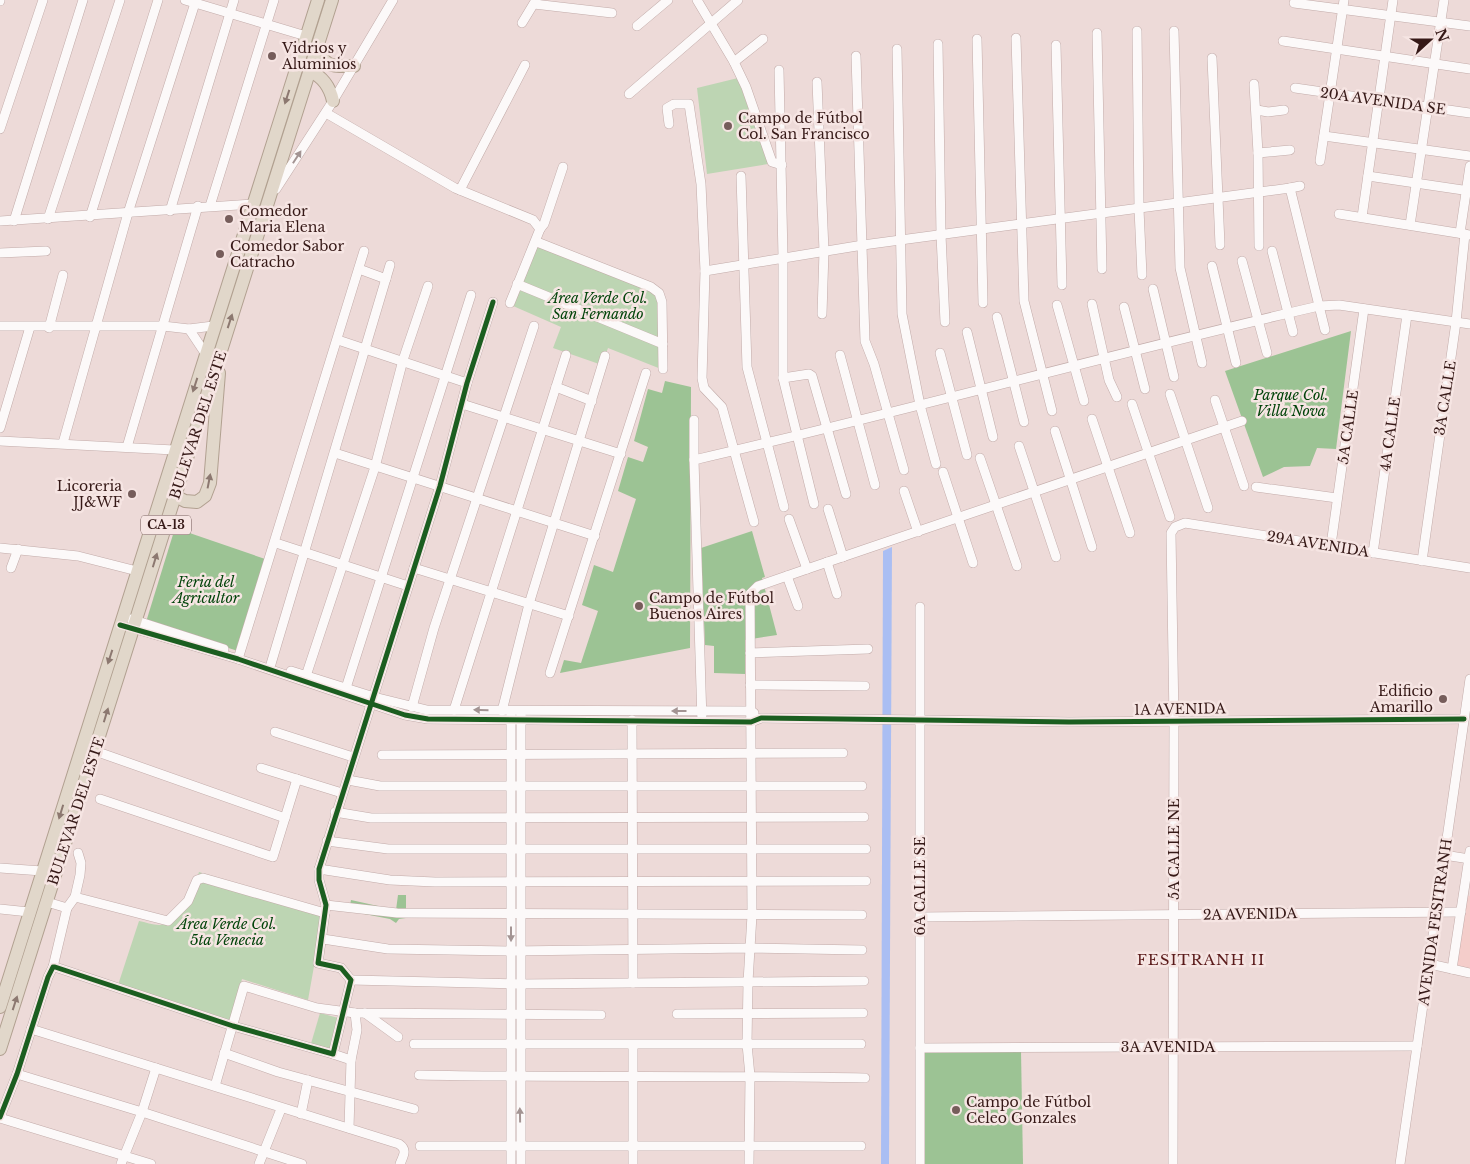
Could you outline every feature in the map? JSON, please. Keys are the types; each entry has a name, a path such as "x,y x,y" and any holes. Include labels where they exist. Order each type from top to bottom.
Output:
{"highway":[{"name":"BULEVAR DEL ESTE","path":"0,1006 188,404 318,0"},
{"name":"BULEVAR DEL ESTE","path":"0,1050 332,0"},
{"path":"317,47 321,58 330,66"},
{"path":"295,72 310,71 330,66 354,66"},
{"path":"310,71 320,75 331,91 333,101"},
{"path":"188,404 190,423 174,477 175,496 185,501 197,502 205,496 210,483 221,351"}],"street":[{"path":"0,129 43,0"},
{"path":"14,221 83,0"},
{"path":"48,219 120,0"},
{"path":"90,217 158,0"},
{"path":"185,0 306,36"},
{"path":"170,211 234,0"},
{"path":"210,206 274,0"},
{"path":"270,198 333,101 393,0"},
{"path":"637,26 668,0"},
{"path":"697,0 734,62 746,87 772,162 782,165"},
{"path":"629,94 738,0"},
{"path":"1362,218 1393,0"},
{"path":"1410,225 1444,0"},
{"path":"63,443 128,213 196,2"},
{"path":"522,23 535,2 612,13"},
{"path":"1294,3 1343,5 1391,16 1470,26"},
{"path":"1320,161 1343,5"},
{"path":"1137,31 1138,209 1142,275"},
{"path":"1174,31 1180,268 1202,363"},
{"path":"1097,33 1102,269"},
{"path":"1016,38 1024,301 1052,411"},
{"path":"734,62 763,39"},
{"path":"977,39 983,303"},
{"path":"1283,41 1470,69"},
{"path":"938,44 941,235 945,322"},
{"path":"1056,45 1062,220 1062,285"},
{"path":"897,49 902,314 920,405 936,464"},
{"path":"856,56 865,341 874,364 904,470"},
{"path":"1212,58 1220,245"},
{"path":"460,190 525,65"},
{"path":"779,70 782,165 783,378 814,504"},
{"path":"817,82 824,251 822,314"},
{"path":"1254,84 1257,110 1260,192 1259,246"},
{"name":"20A AVENIDA SE","path":"1295,88 1470,113"},
{"path":"669,124 667,108 674,104 689,104 701,184 705,271 702,378 704,388 722,407 754,522"},
{"path":"1257,110 1268,112 1284,110"},
{"path":"326,112 460,190 524,215 533,220 540,229"},
{"path":"1324,136 1470,156"},
{"path":"1258,153 1290,150"},
{"name":"3A CALLE","path":"1422,561 1456,322 1470,166"},
{"path":"510,303 537,242 563,167"},
{"path":"741,176 747,367 784,507"},
{"path":"1368,176 1468,190"},
{"path":"705,271 862,245 1062,220 1300,186"},
{"path":"1290,188 1324,330"},
{"path":"0,221 90,217 170,211 198,206 253,204"},
{"path":"127,447 198,206"},
{"path":"1339,214 1465,234"},
{"path":"537,242 652,287 659,293 662,302 663,369"},
{"path":"0,253 46,251"},
{"path":"240,657 364,251"},
{"path":"1272,251 1293,332"},
{"path":"1242,261 1267,353"},
{"path":"271,664 306,554 390,265"},
{"path":"1212,266 1236,363"},
{"path":"359,269 386,279"},
{"path":"49,328 63,275"},
{"path":"517,284 663,344"},
{"path":"306,676 375,468 403,360 428,286"},
{"path":"1153,288 1174,377"},
{"path":"346,688 471,296"},
{"path":"493,302 467,383 440,486 353,757 348,780 335,812 319,869 319,880 326,909 318,963 341,968 351,980 516,984 864,980"},
{"path":"1092,304 1109,380 1117,397"},
{"path":"1058,305 1084,400"},
{"path":"694,460 735,452 981,388 1319,306 1339,305 1470,324"},
{"path":"1124,308 1145,389"},
{"name":"5A CALLE","path":"1331,545 1364,309"},
{"name":"4A CALLE","path":"1373,553 1407,315"},
{"path":"997,317 1024,422"},
{"path":"0,326 96,328 163,326 189,329 214,326"},
{"path":"412,707 434,628 534,326"},
{"path":"0,428 30,327"},
{"path":"189,329 205,353"},
{"path":"967,332 993,437"},
{"path":"338,340 403,360 467,383"},
{"path":"940,353 967,455"},
{"path":"454,710 566,355"},
{"path":"840,355 874,485"},
{"path":"502,711 529,604 605,356"},
{"path":"550,673 646,373"},
{"path":"783,378 809,374 812,376 846,494"},
{"path":"556,387 592,401"},
{"path":"1170,394 1208,508"},
{"path":"1215,400 1244,486"},
{"path":"462,404 621,454"},
{"path":"1132,404 1170,518"},
{"path":"1092,419 1130,532"},
{"path":"694,420 702,721"},
{"path":"749,1164 748,948 752,915 750,594 758,586 1242,421"},
{"path":"1055,431 1092,547"},
{"path":"0,441 174,450"},
{"path":"1019,446 1056,557"},
{"path":"335,453 375,468 440,486 595,536"},
{"path":"980,458 1017,566"},
{"path":"943,472 973,563"},
{"path":"1256,487 1337,498"},
{"path":"904,491 918,532"},
{"path":"828,509 843,557"},
{"path":"790,519 807,569"},
{"name":"29A AVENIDA","path":"1171,533 1178,525 1185,523 1422,561 1470,566"},
{"name":"5A CALLE NE","path":"1171,533 1174,721 1173,1164"},
{"path":"276,543 408,586"},
{"path":"0,548 78,556 136,572"},
{"path":"11,568 18,549"},
{"path":"827,562 837,594"},
{"path":"414,568 569,616"},
{"path":"787,576 798,606"},
{"name":"6A CALLE SE","path":"920,607 920,1164"},
{"path":"121,621 372,700 412,707 502,711 516,715 632,720 751,722 760,718 751,711 703,711 516,715 428,719 405,715 372,700 346,688 271,664 240,657"},
{"path":"750,653 868,649"},
{"name":"AVENIDA FESITRANH","path":"1400,1164 1430,964 1444,854 1466,736 1464,719 1470,679"},
{"path":"750,685 865,686"},
{"path":"516,715 515,1077 516,1146 521,1164"},
{"name":"1A AVENIDA","path":"760,718 1050,722 1464,719"},
{"path":"632,720 633,818 631,880 634,983"},
{"path":"275,732 353,757"},
{"path":"95,751 285,818"},
{"path":"382,755 751,755 842,753"},
{"path":"261,768 342,793"},
{"path":"100,799 273,857 297,779"},
{"path":"348,780 380,786 516,788 862,786"},
{"path":"335,812 371,818 864,817"},
{"path":"327,841 388,849 866,849"},
{"path":"78,853 81,863 75,897 67,908 53,967 0,1118 123,1160 151,1164"},
{"path":"1444,854 1470,857 1452,969"},
{"path":"0,868 42,871"},
{"path":"319,869 390,880 434,882 631,880 866,881"},
{"path":"75,897 168,921 188,901 197,880 203,878 326,909 397,913 862,915"},
{"path":"47,902 67,908"},
{"path":"0,909 29,912"},
{"name":"2A AVENIDA","path":"920,917 1461,912"},
{"path":"323,939 388,949 516,951 748,948 862,950"},
{"path":"1430,964 1470,973"},
{"path":"53,967 233,1026 351,1060"},
{"path":"332,1054 351,980"},
{"path":"215,1086 244,986 317,1008 354,1013 601,1015"},
{"path":"349,1128 351,1060 357,1030 354,1013"},
{"path":"365,1013 398,1037"},
{"path":"677,1014 863,1013"},
{"path":"31,1029 215,1086 281,1109 399,1144 405,1152 400,1164"},
{"path":"414,1044 516,1046 861,1044"},
{"path":"633,1045 633,1164"},
{"name":"3A AVENIDA","path":"920,1048 1417,1046"},
{"path":"224,1053 308,1080 414,1109"},
{"path":"123,1160 142,1112 156,1068"},
{"path":"17,1074 302,1164"},
{"path":"419,1075 865,1078"},
{"path":"301,1114 308,1080"},
{"path":"259,1164 281,1109"},
{"path":"420,1146 634,1144 749,1147 861,1146"},
{"path":"511,1164 516,1146"}],"shaded area":[{"path":"1467,895 1470,896 1470,969 1456,967"}],"green space":[{"name":"Campo de Fútbol Col. San Francisco","path":"738,78 768,164 707,174 697,88"},
{"name":"Área Verde Col. San Fernando","path":"535,238 628,273 663,291 661,369 608,348 602,365 553,348 561,327 506,303"},
{"name":"Parque Col. Villa Nova","path":"1351,331 1336,449 1317,448 1310,466 1284,467 1263,477 1225,371"},
{"path":"665,381 691,387 690,648 560,673 564,660 581,663 598,611 582,605 594,565 613,572 636,499 618,491 628,457 643,462 648,447 634,441 648,389 662,393"},
{"name":"Feria del Agricultor","path":"175,528 268,560 238,651 146,622"},
{"path":"752,531 765,577 762,578 777,635 745,640 745,674 714,673 714,646 705,645 701,548"},
{"name":"Área Verde Col. 5ta Venecia","path":"199,872 324,910 308,1000 242,979 231,1023 118,985 139,921 159,925 172,919 189,896"},
{"path":"398,895 406,895 406,918 399,919 396,923 390,919 349,911 351,900 396,910"},
{"path":"320,1013 342,1019 332,1053 310,1047"},
{"name":"Campo de Fútbol Celeo Gonzales","path":"920,1050 1021,1051 1023,1164 920,1164"}],"water":[{"path":"892,547 889,1164 881,1164 883,551"}],"cycle path":[{"path":"0,1117 17,1074 48,977 53,967 233,1026 333,1054 351,980 341,968 318,963 326,905 319,880 319,869 440,486 467,383 493,302"},
{"path":"120,625 238,659 405,715 428,719 751,722 761,718 1069,722 1464,719"}],"place":[{"name":"Vidrios y Aluminios","path":"272,56"},
{"name":"Campo de Fútbol Col. San Francisco","path":"728,126"},
{"name":"Comedor Maria Elena","path":"229,219"},
{"name":"Comedor Sabor Catracho","path":"220,254"},
{"name":"Licoreria JJ&WF","path":"132,494"},
{"name":"Campo de Fútbol Buenos Aires","path":"639,606"},
{"name":"Edificio Amarillo","path":"1443,699"},
{"name":"Campo de Fútbol Celeo Gonzales","path":"956,1110"}],"district":[{"name":"FESITRANH II","path":"1201,960"}]}
